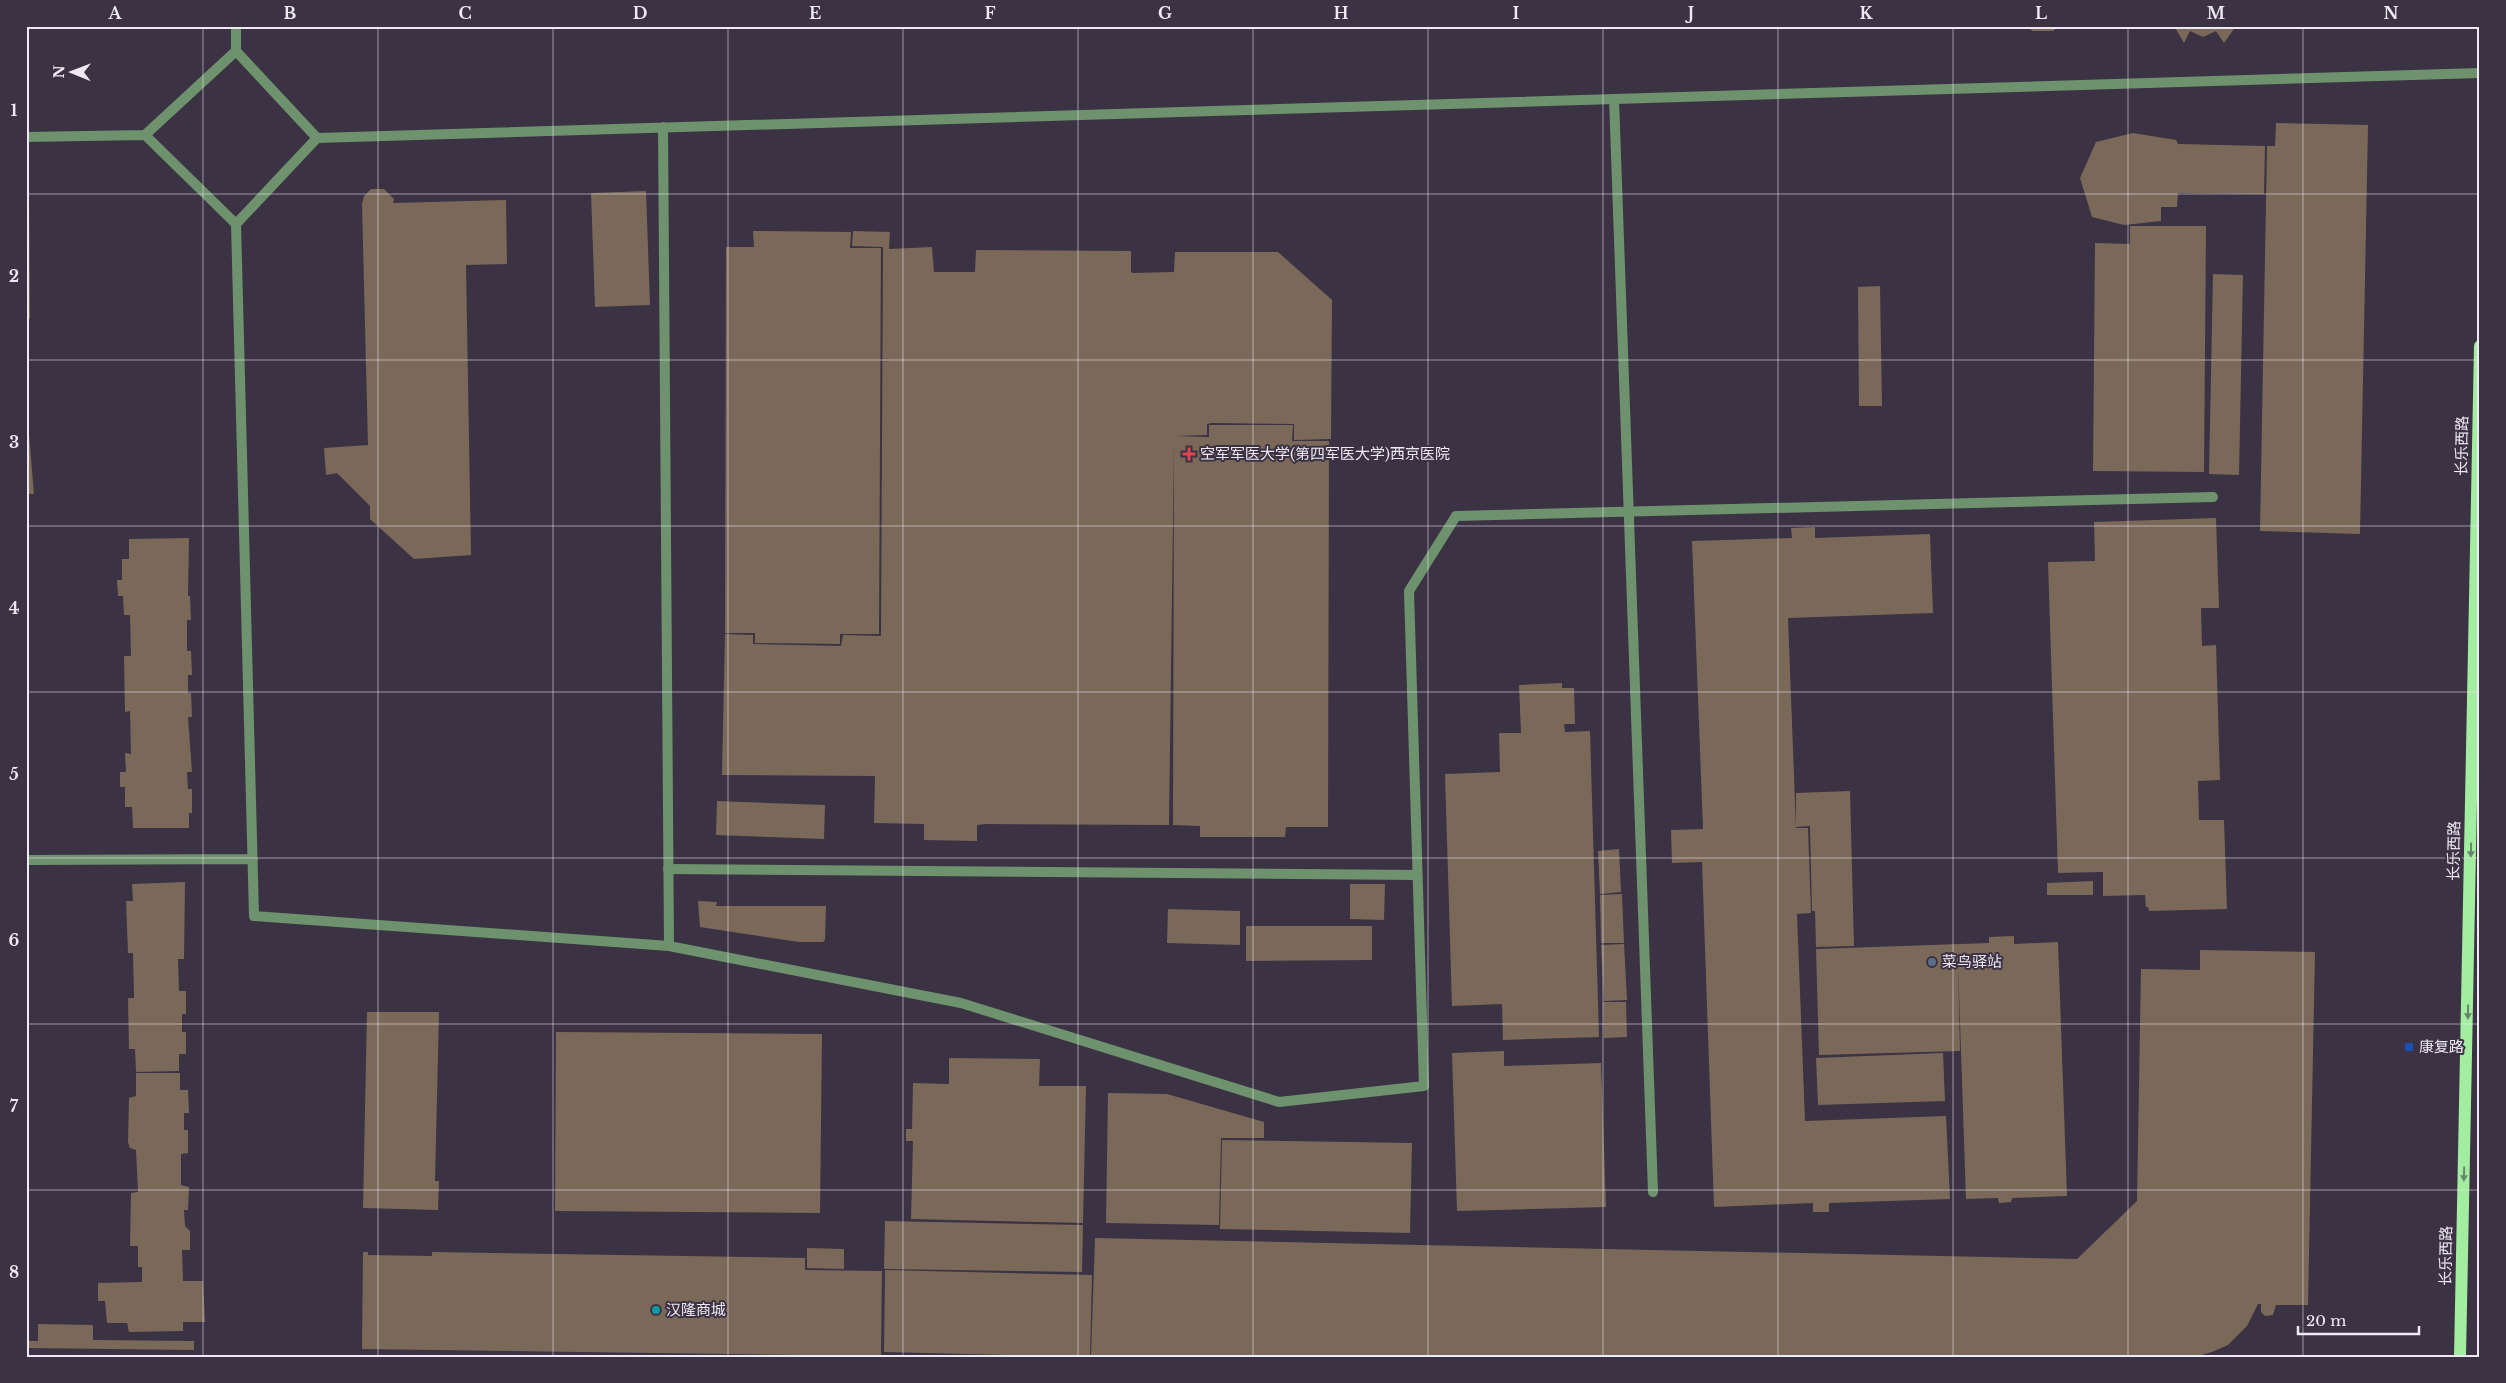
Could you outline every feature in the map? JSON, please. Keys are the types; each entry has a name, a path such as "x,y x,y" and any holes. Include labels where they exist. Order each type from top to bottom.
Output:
{"main road":[{"name":"长乐西路","path":"2460,1357 2480,346"}],"street":[{"path":"236,26 236,51 317,138"},
{"path":"26,137 145,135 236,51"},
{"path":"236,224 317,138 2480,73"},
{"path":"1614,99 1653,1192"},
{"path":"663,128 669,946"},
{"path":"145,135 236,224 254,916 669,946 961,1003 1279,1102 1424,1086 1409,591 1456,516 2213,497"},
{"path":"26,860 253,859"},
{"path":"668,870 1417,875"}],"building":[{"path":"2025,26 2060,26 2053,31 2033,31"},
{"path":"2174,26 2236,26 2224,43 2216,31 2203,37 2190,31 2184,43"},
{"path":"2276,123 2368,125 2360,534 2260,531 2267,146 2275,146"},
{"path":"2133,133 2176,140 2178,144 2265,146 2264,194 2178,193 2177,207 2161,207 2161,221 2124,225 2092,217 2080,178 2096,142"},
{"path":"371,189 384,189 394,199 393,203 506,200 507,264 466,265 471,555 414,559 370,519 370,506 337,473 326,475 324,448 368,445 362,204 364,196"},
{"path":"26,191 29,191 30,319 26,319"},
{"path":"646,191 650,305 595,307 591,193"},
{"path":"2130,226 2206,226 2204,472 2093,471 2095,243 2130,244"},
{"path":"753,231 851,232 850,248 881,248 879,634 840,634 840,644 755,643 755,633 725,633 726,247 754,247"},
{"path":"853,231 890,232 889,249 932,247 934,272 975,272 976,250 1131,251 1131,272 1133,273 1174,272 1175,252 1278,252 1332,300 1331,439 1294,440 1294,424 1212,423 1207,424 1207,435 1174,436 1209,437 1209,425 1293,425 1292,441 1329,441 1328,827 1286,827 1285,837 1200,837 1200,826 1173,825 1174,442 1169,825 985,824 977,825 977,841 924,840 924,824 874,823 875,776 722,775 725,634 753,635 753,644 841,646 843,635 881,636 883,247 852,246"},
{"path":"2213,274 2243,275 2239,475 2209,474"},
{"path":"1880,286 1882,406 1859,406 1858,287"},
{"path":"26,399 34,494 26,494"},
{"path":"2216,518 2219,608 2201,608 2202,646 2216,645 2220,780 2198,781 2199,820 2224,820 2227,909 2149,911 2148,907 2146,907 2145,895 2103,896 2103,872 2058,873 2048,562 2095,561 2094,522"},
{"path":"1815,527 1815,538 1930,534 1933,613 1788,618 1796,828 1808,828 1811,913 1797,914 1805,1121 1946,1116 1950,1199 1829,1203 1829,1212 1813,1212 1813,1203 1714,1207 1702,862 1672,863 1671,830 1703,829 1692,541 1792,538 1791,528"},
{"path":"189,538 188,596 190,596 191,620 187,620 187,651 191,651 192,675 188,675 188,693 191,693 192,717 188,717 192,772 187,772 188,789 192,789 192,813 189,813 189,828 133,828 132,807 125,807 125,787 120,787 120,772 126,772 125,753 131,754 130,711 125,712 124,656 131,656 130,615 124,615 123,596 118,596 117,580 122,580 122,559 129,559 129,539"},
{"path":"1562,683 1562,688 1574,688 1575,724 1564,724 1565,732 1590,731 1599,1037 1503,1040 1502,1004 1452,1006 1445,774 1500,772 1499,733 1521,733 1519,685"},
{"path":"1850,791 1854,946 1816,947 1815,911 1812,911 1810,826 1796,827 1796,793"},
{"path":"717,801 825,805 824,839 716,835"},
{"path":"1619,849 1621,892 1600,894 1598,851"},
{"path":"2093,881 2093,895 2047,895 2047,883"},
{"path":"185,882 184,959 178,959 179,991 186,991 186,1014 182,1014 182,1032 186,1032 186,1054 179,1054 179,1071 136,1072 135,1049 129,1049 128,998 134,998 133,953 128,953 126,901 133,901 132,884"},
{"path":"1350,884 1385,884 1384,920 1350,919"},
{"path":"1622,894 1624,943 1601,943 1600,895"},
{"path":"698,901 717,902 716,906 826,906 825,940 823,942 799,942 700,927"},
{"path":"1168,909 1240,911 1240,945 1167,943"},
{"path":"1246,926 1372,926 1372,960 1246,961"},
{"path":"2014,936 2014,944 2058,942 2067,1196 2012,1198 2011,1202 1999,1203 1998,1198 1966,1199 1958,963 1960,1051 1819,1055 1816,949 1989,943 1989,937"},
{"path":"1624,944 1627,1000 1604,1001 1601,945"},
{"path":"2200,950 2315,952 2308,1305 2276,1305 2273,1315 2265,1316 2261,1312 2261,1304 2258,1304 2247,1326 2228,1345 2212,1352 2195,1357 1140,1357 1091,1355 1095,1238 2077,1259 2137,1201 2141,969 2200,970"},
{"path":"1603,1002 1626,1002 1627,1037 1604,1038"},
{"path":"367,1012 439,1012 435,1181 439,1181 438,1210 363,1208"},
{"path":"556,1032 822,1034 820,1213 555,1211"},
{"path":"1504,1051 1504,1066 1601,1063 1606,1207 1457,1211 1452,1053"},
{"path":"1943,1053 1945,1101 1818,1105 1816,1058"},
{"path":"949,1058 1040,1059 1039,1086 1086,1086 1083,1223 911,1219 913,1141 906,1141 906,1129 912,1129 913,1083 949,1084"},
{"path":"136,1073 180,1073 180,1090 188,1090 189,1113 184,1113 184,1130 188,1130 188,1153 181,1154 181,1185 189,1187 188,1210 184,1210 185,1226 190,1231 190,1250 182,1250 183,1281 203,1281 205,1322 183,1322 183,1331 129,1332 127,1323 107,1323 105,1301 98,1301 98,1283 142,1282 142,1267 138,1267 138,1246 130,1246 131,1193 138,1192 136,1150 130,1148 128,1142 129,1098 136,1096"},
{"path":"1108,1093 1167,1094 1264,1122 1264,1138 1221,1138 1219,1225 1106,1223"},
{"path":"1222,1140 1412,1143 1410,1233 1220,1229"},
{"path":"885,1221 1083,1225 1082,1272 884,1269"},
{"path":"807,1248 844,1249 844,1269 807,1268"},
{"path":"363,1252 368,1252 368,1255 432,1256 432,1252 805,1258 805,1270 882,1271 881,1356 362,1349"},
{"path":"885,1270 1092,1275 1090,1357 884,1352"},
{"path":"38,1324 93,1325 93,1340 194,1341 194,1350 26,1348 26,1341 38,1341"}],"place":[{"name":"空军军医大学(第四军医大学)西京医院","path":"1189,454"},
{"name":"菜鸟驿站","path":"1932,962"},
{"name":"康复路","path":"2409,1047"},
{"name":"汉隆商城","path":"656,1310"}]}
